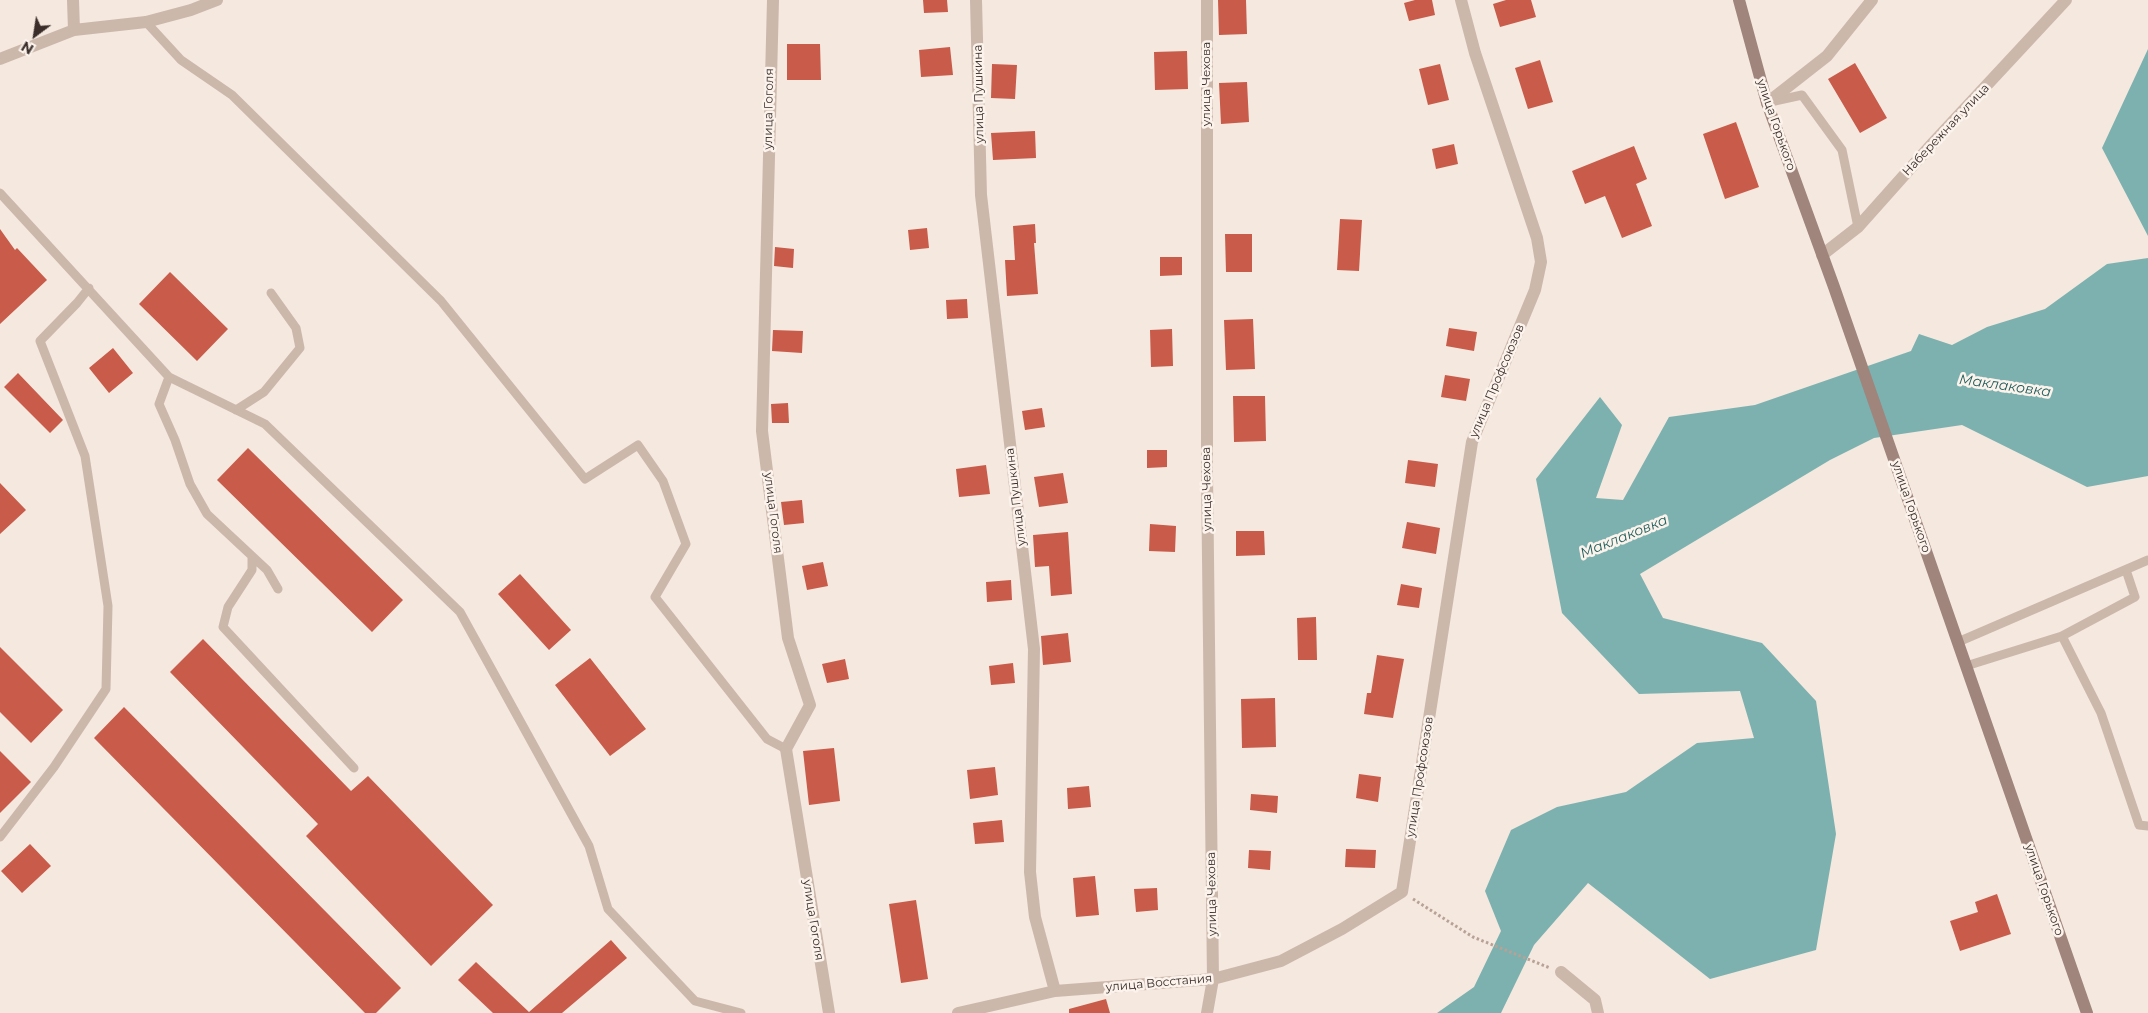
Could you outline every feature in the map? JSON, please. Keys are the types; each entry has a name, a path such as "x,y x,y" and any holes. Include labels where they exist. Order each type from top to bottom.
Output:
{"street":[{"path":"73,0 74,30"},
{"path":"0,60 74,30 146,22 192,10 217,0"},
{"name":"улица Гоголя","path":"773,0 762,431 788,638 810,705 786,748 829,1013"},
{"name":"улица Пушкина","path":"976,0 981,195 1034,649 1030,872 1035,917 1055,991"},
{"name":"улица Чехова","path":"1207,0 1207,474 1213,979 1207,1013"},
{"name":"улица Профсоюзов","path":"1402,892 1472,442 1535,290 1541,262 1537,238 1474,54 1461,0"},
{"name":"улица Горького","path":"1740,0 1767,103 1834,287 2087,1013"},
{"path":"1767,103 1827,56 1872,0"},
{"name":"Набережная улица","path":"1822,255 1858,227 1932,144 2066,0"},
{"name":"улица Восстания","path":"958,1013 1055,991 1213,979 1281,961 1342,929 1402,892"},
{"path":"1561,972 1595,1000 1598,1013"}],"lane":[{"path":"146,22 181,60 232,96 441,301 585,479 638,445 663,481 686,544 655,596 767,739 786,748"},
{"path":"1767,103 1802,94 1842,150 1858,227"},
{"path":"0,193 169,377 265,424 460,612 589,846 608,909 695,1001 741,1013"},
{"path":"0,837 54,767 106,689 108,606 85,456 40,341 89,288"},
{"path":"236,410 264,392 300,348 296,328 271,293"},
{"path":"169,377 159,404 175,440 190,484 207,514 267,570 278,589"},
{"path":"252,556 252,570 228,607 223,627 354,768"},
{"path":"1958,642 2148,560"},
{"path":"1966,666 2062,636 2136,597 2126,570"},
{"path":"2062,636 2101,713 2139,825 2148,826"}],"path":[{"path":"1402,892 1473,937 1561,972"}],"water":[{"path":"2148,49 2148,236 2102,148"},
{"name":"Маклаковка","path":"2148,258 2148,476 2087,487 1962,425 1874,438 1830,460 1640,574 1663,618 1762,643 1816,701 1836,834 1816,950 1710,979 1588,883 1534,945 1501,1013 1437,1013 1474,987 1501,931 1485,891 1511,830 1557,807 1626,792 1697,743 1754,738 1740,691 1639,694 1562,613 1536,479 1600,397 1622,425 1596,498 1623,500 1669,417 1755,405 1911,351 1919,334 1952,345 1987,327 2045,309 2107,264"}],"building":[{"path":"923,0 947,0 948,12 924,13"},
{"path":"1218,0 1246,0 1247,34 1219,35"},
{"path":"1415,0 1432,0 1435,15 1409,21 1404,3"},
{"path":"1506,0 1531,0 1536,17 1500,27 1493,4"},
{"path":"787,44 820,44 821,80 787,80"},
{"path":"950,47 953,75 921,77 919,50"},
{"path":"1187,51 1188,89 1155,90 1154,52"},
{"path":"1540,60 1553,102 1528,109 1515,68"},
{"path":"1855,63 1887,118 1860,133 1828,79"},
{"path":"992,64 1017,65 1015,99 991,98"},
{"path":"1440,64 1449,100 1428,105 1419,69"},
{"path":"1247,82 1249,122 1221,124 1219,83"},
{"path":"1736,122 1759,187 1725,199 1703,134"},
{"path":"1035,131 1036,158 993,160 991,133"},
{"path":"1454,144 1458,164 1436,169 1432,149"},
{"path":"1634,146 1647,179 1636,184 1652,226 1622,238 1605,196 1585,204 1572,171"},
{"path":"1340,219 1362,220 1359,271 1337,270"},
{"path":"1035,224 1036,243 1034,243 1038,294 1007,296 1005,260 1015,260 1013,226"},
{"path":"927,228 929,248 910,250 908,230"},
{"path":"0,229 15,250 17,248 47,280 0,324"},
{"path":"1225,234 1252,234 1252,272 1226,272"},
{"path":"775,247 794,249 793,268 774,266"},
{"path":"1160,257 1182,257 1182,275 1160,276"},
{"path":"170,272 228,329 197,361 139,304"},
{"path":"967,299 968,318 947,319 946,300"},
{"path":"1253,319 1255,369 1226,370 1224,320"},
{"path":"1449,328 1477,332 1474,351 1446,346"},
{"path":"1172,329 1173,366 1151,367 1150,330"},
{"path":"773,330 803,331 802,353 772,351"},
{"path":"113,348 133,373 109,393 89,368"},
{"path":"18,373 63,420 50,433 4,387"},
{"path":"1445,375 1470,379 1466,401 1441,397"},
{"path":"1233,396 1265,396 1266,441 1234,442"},
{"path":"788,403 789,423 772,423 771,404"},
{"path":"1042,408 1045,427 1025,430 1022,411"},
{"path":"248,448 403,600 372,632 217,480"},
{"path":"1147,450 1167,450 1167,467 1147,468"},
{"path":"1408,460 1438,464 1435,487 1405,483"},
{"path":"986,465 990,494 959,497 956,469"},
{"path":"1063,473 1068,503 1039,507 1034,477"},
{"path":"0,483 26,510 0,534"},
{"path":"802,500 804,523 784,525 781,502"},
{"path":"1407,522 1440,528 1436,554 1402,548"},
{"path":"1150,524 1176,526 1175,552 1149,551"},
{"path":"1236,531 1264,531 1265,555 1236,556"},
{"path":"1068,532 1072,594 1051,596 1049,566 1035,567 1033,535"},
{"path":"823,562 828,586 807,590 802,566"},
{"path":"520,574 571,630 549,650 498,594"},
{"path":"1011,580 1012,600 987,602 986,582"},
{"path":"1401,584 1422,588 1419,608 1397,605"},
{"path":"1316,617 1317,660 1298,660 1297,618"},
{"path":"1068,633 1071,662 1043,665 1041,636"},
{"path":"203,639 351,791 368,776 493,905 431,966 306,836 318,824 170,672"},
{"path":"0,647 63,710 31,743 0,712"},
{"path":"1377,655 1404,659 1393,718 1364,714 1367,693 1371,693"},
{"path":"590,658 646,729 610,756 555,685"},
{"path":"845,659 849,679 827,683 822,664"},
{"path":"1013,663 1015,683 991,685 989,666"},
{"path":"1275,698 1276,747 1242,748 1241,699"},
{"path":"124,707 401,988 376,1013 365,1013 94,738"},
{"path":"834,748 840,801 809,805 803,751"},
{"path":"0,751 31,782 0,813"},
{"path":"995,767 998,795 970,799 967,770"},
{"path":"1359,774 1381,777 1378,802 1356,798"},
{"path":"1089,786 1091,807 1068,809 1067,788"},
{"path":"1251,794 1278,796 1277,813 1250,810"},
{"path":"1002,820 1004,842 975,844 973,823"},
{"path":"30,844 51,866 22,893 1,871"},
{"path":"1346,849 1376,850 1375,868 1345,867"},
{"path":"1249,850 1271,851 1270,870 1248,868"},
{"path":"1095,876 1099,915 1076,917 1073,878"},
{"path":"1157,888 1158,910 1136,912 1134,889"},
{"path":"1997,894 2011,934 1960,951 1950,921 1978,912 1975,902"},
{"path":"916,900 928,979 901,983 889,904"},
{"path":"611,940 627,958 562,1013 493,1013 458,980 476,962 529,1012"},
{"path":"1106,999 1110,1013 1069,1013 1069,1009"}]}
